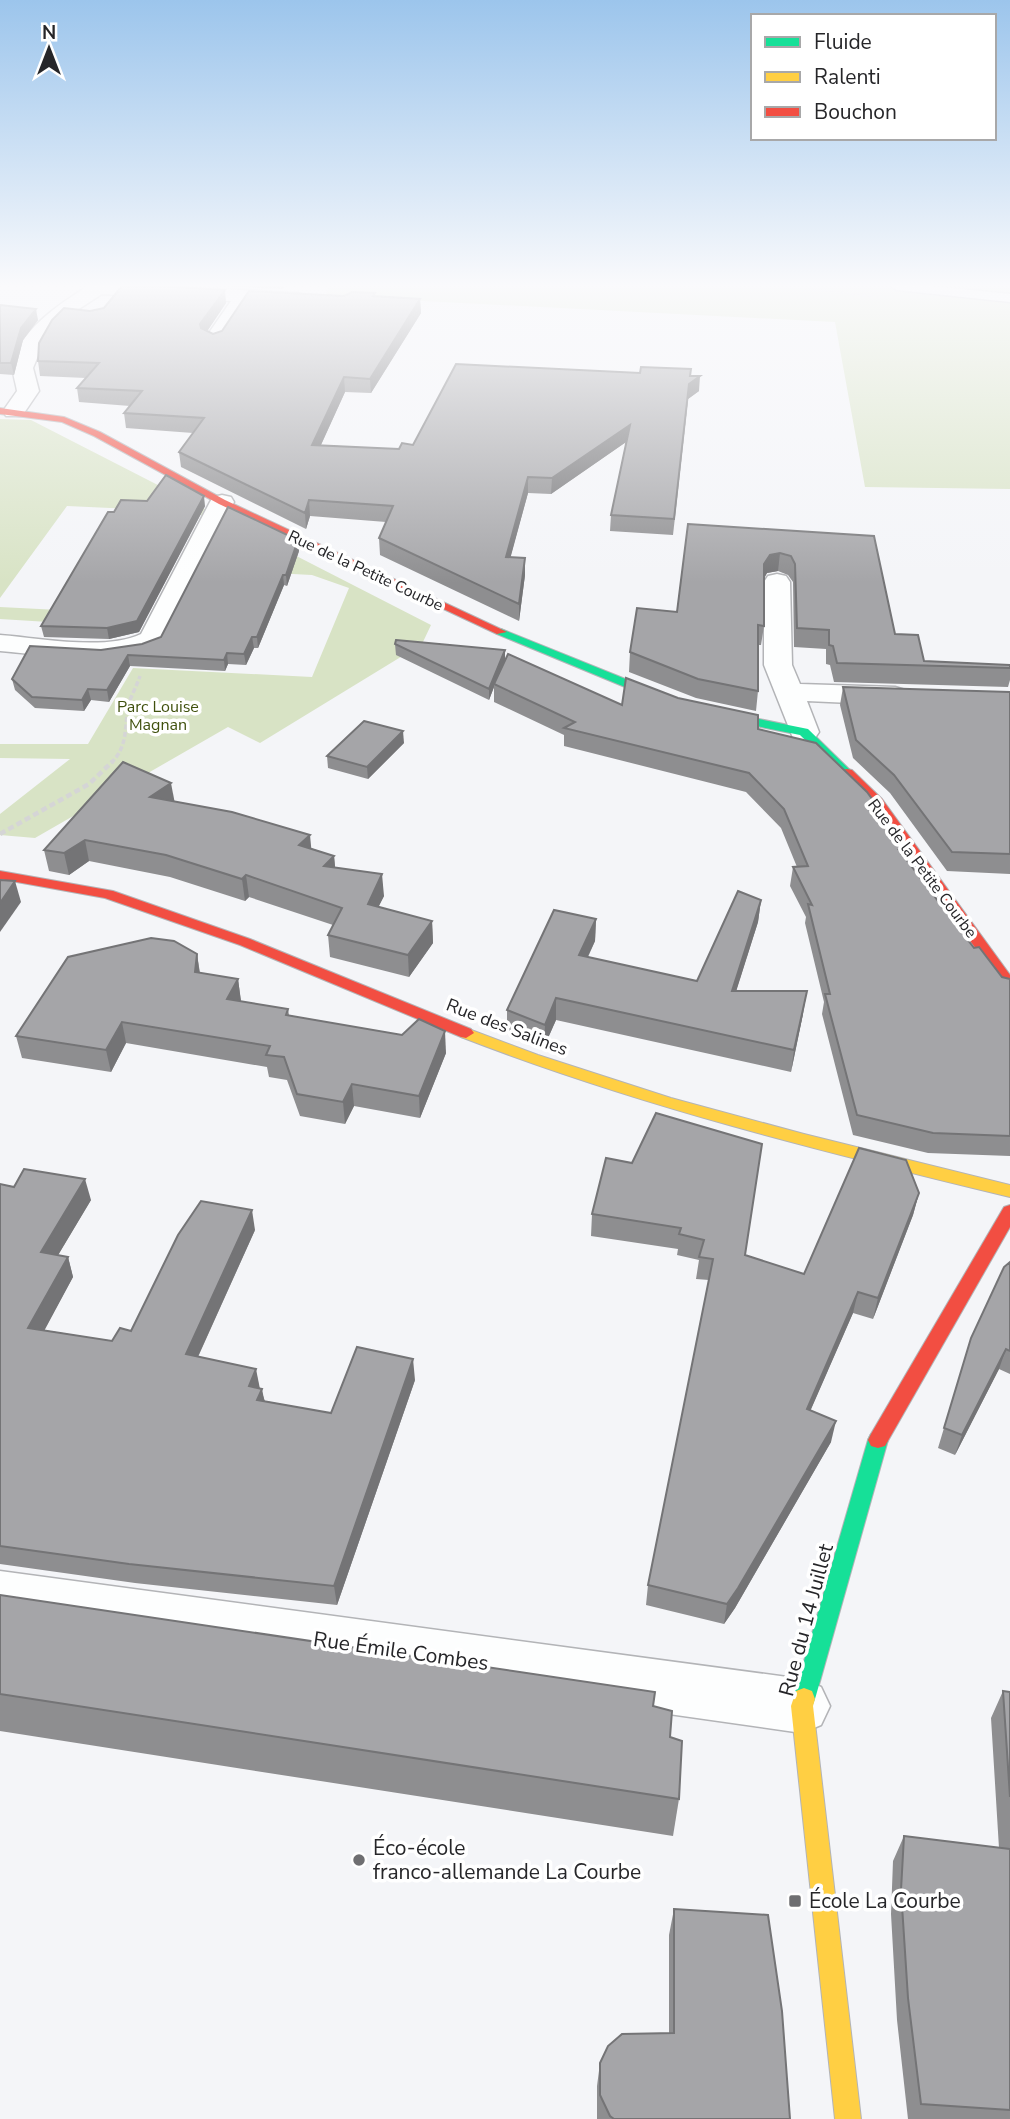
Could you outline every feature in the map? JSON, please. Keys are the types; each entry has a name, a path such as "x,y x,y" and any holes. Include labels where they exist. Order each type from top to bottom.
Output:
{"street":[{"name":"Rue de la Petite Courbe","path":"7,411 27,391 26,385"},
{"name":"Rue de la Petite Courbe","path":"7,411 64,420 222,502 504,634 687,708 804,732 877,802 1010,986"},
{"path":"0,643 113,649 145,645 152,639 222,502"},
{"path":"776,582 778,665 804,732"},
{"path":"789,692 927,696"},
{"name":"Rue des Salines","path":"0,875 108,894 245,942 530,1059 730,1122 1010,1191"},
{"name":"Rue du 14 Juillet","path":"848,2119 802,1706 880,1434 1010,1212"},
{"name":"Rue Émile Combes","path":"0,1595 802,1706"}],"path":[{"path":"0,834 89,784 118,756 125,739 129,704 140,677 145,645"}],"green space":[{"path":"846,385 1010,385 1010,489 865,487"},
{"name":"Parc Louise Magnan","path":"0,419 31,420 431,625 422,644 260,743 228,727 35,838 0,835 0,814 70,759 0,758 0,744 88,744 133,668 312,677 349,588 312,575 237,571 229,536 197,512 67,506 0,598"},
{"path":"0,607 137,614 129,627 0,619"}],"building":[{"path":"80,385 340,385 312,445 399,449 402,443 413,445 445,385 689,385 674,519 611,515 630,425 552,478 528,477 506,557 525,558 519,604 379,538 393,506 309,500 305,513 179,452 204,418 124,413 142,391 77,388"},
{"path":"166,475 204,496 137,621 107,628 41,626 108,512 114,512 121,500 147,501"},
{"path":"228,507 298,540 286,575 283,575 257,637 252,637 244,654 227,653 224,660 128,655 107,690 88,689 82,700 32,697 12,679 30,646 101,650 142,644 161,637"},
{"path":"688,524 874,536 895,634 918,635 924,661 1010,665 1010,668 837,663 833,646 829,645 829,630 797,628 795,564 791,556 780,553 770,555 764,564 764,626 758,625 758,691 698,679 630,652 637,608 677,612"},
{"path":"396,640 505,650 489,689 395,644"},
{"path":"508,654 622,705 626,678 678,698 758,715 758,729 816,743 867,792 909,850 899,850 974,948 979,947 1002,977 1010,979 1010,1136 933,1133 857,1115 825,994 830,994 808,904 812,905 793,867 808,866 784,809 749,773 564,728 575,722 494,684"},
{"path":"843,687 1010,692 1010,854 952,852 894,775 856,740"},
{"path":"364,721 403,731 367,767 327,756"},
{"path":"123,762 171,783 150,797 232,812 310,835 299,845 334,856 324,866 382,874 368,904 432,921 408,955 328,935 342,908 246,875 242,879 166,855 85,840 64,853 44,850"},
{"path":"0,880 15,881 0,903"},
{"path":"738,891 761,900 732,991 807,991 794,1050 556,998 545,1025 507,1010 554,910 596,919 579,955 697,981"},
{"path":"151,938 174,941 197,954 195,972 238,979 227,999 288,1009 286,1015 402,1035 419,1019 445,1031 419,1096 352,1084 343,1102 297,1094 284,1057 266,1055 270,1046 122,1022 106,1050 16,1036 68,957"},
{"path":"656,1113 762,1144 745,1255 804,1274 859,1148 906,1160 919,1193 878,1298 858,1292 807,1409 836,1421 727,1604 648,1585 713,1259 699,1257 704,1240 679,1234 681,1228 592,1214 606,1158 632,1163"},
{"path":"24,1169 85,1179 41,1252 68,1257 28,1328 112,1341 120,1328 131,1331 178,1235 201,1201 252,1210 186,1354 256,1369 249,1386 262,1389 257,1400 331,1413 357,1347 413,1359 334,1586 129,1564 0,1546 0,1184 14,1187"},
{"path":"1010,1262 1010,1351 1006,1349 962,1435 944,1428 971,1338 1004,1267"},
{"path":"0,1595 655,1692 653,1706 672,1711 670,1737 682,1741 679,1799 0,1694"},
{"path":"1003,1691 1010,1692 1010,1797"},
{"path":"904,1836 1010,1849 1010,2110 921,2104 908,1998 901,1890"},
{"path":"674,1909 768,1915 782,2011 790,2119 614,2119 610,2116 600,2095 600,2063 608,2046 622,2034 674,2033"}],"traffic: fast":[{"path":"501,632 687,708 804,732 847,773"},
{"path":"804,1699 878,1440"}],"traffic: slow":[{"path":"466,1033 532,1059 667,1103 1010,1191"},
{"path":"804,1699 802,1706 848,2119"}],"traffic: jam":[{"path":"0,411 64,420 97,434 222,502 501,632"},
{"path":"847,773 877,802 1010,986"},
{"path":"0,875 108,894 245,942 466,1033"},
{"path":"878,1440 1010,1212"}],"place":[{"name":"Éco-école franco-allemande La Courbe","path":"359,1860"},
{"name":"École La Courbe","path":"795,1901"}]}
